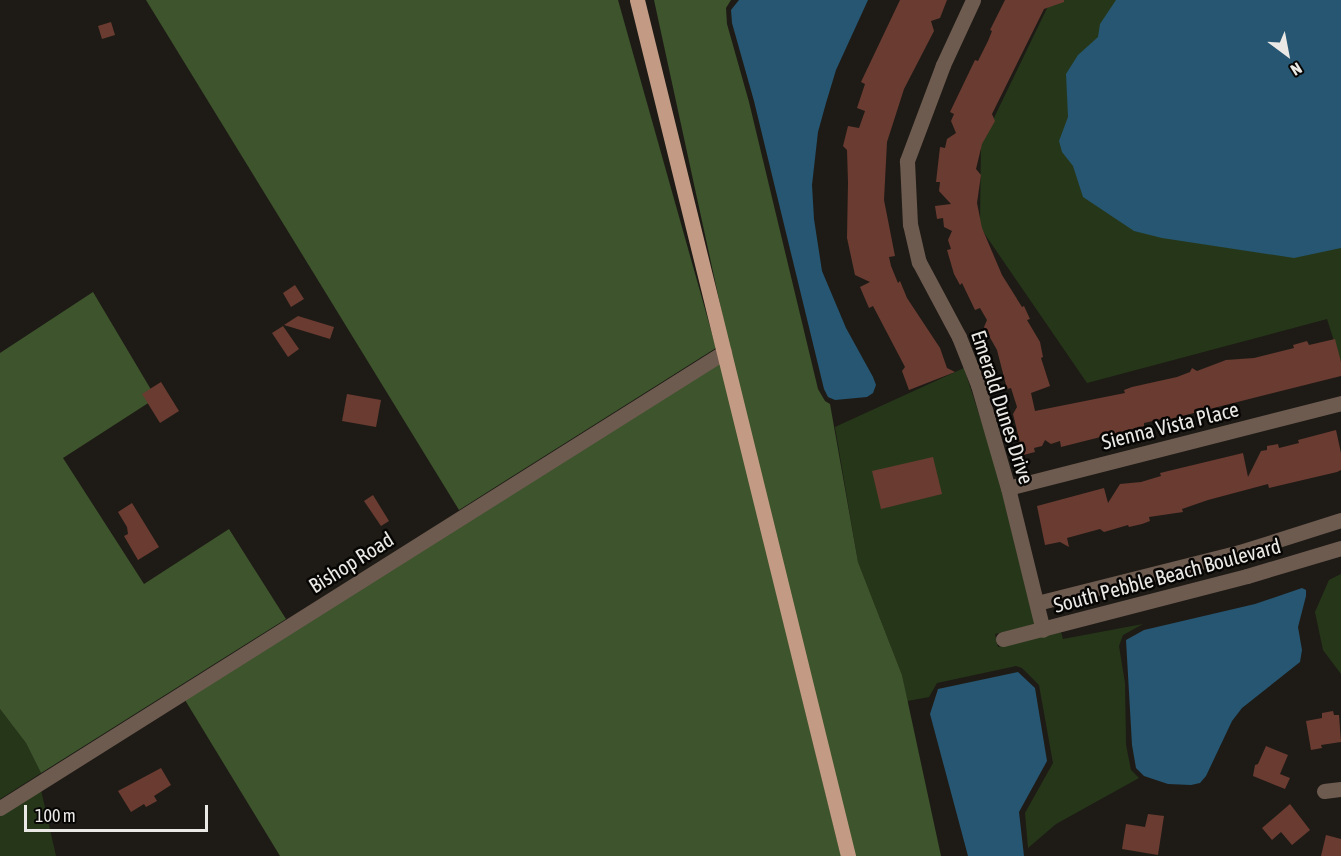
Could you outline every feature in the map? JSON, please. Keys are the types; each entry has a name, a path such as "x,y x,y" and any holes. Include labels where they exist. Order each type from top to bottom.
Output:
{"main road":[{"path":"637,0 848,856"}],"street":[{"name":"Emerald Dunes Drive","path":"973,0 943,65 907,161 910,224 919,262 959,337 978,385 1008,488 1043,630"},
{"name":"Bishop Road","path":"0,808 724,352"},
{"name":"Sienna Vista Place","path":"1008,488 1341,403"},
{"name":"South Pebble Beach Boulevard","path":"1037,603 1240,552 1341,520"},
{"name":"South Pebble Beach Boulevard","path":"1003,639 1247,576 1341,548"},
{"path":"1324,791 1341,789"}],"green space":[{"path":"146,0 618,0 716,348 459,510"},
{"path":"654,0 731,0 726,8 727,24 749,102 818,389 825,401 830,404 858,562 902,675 941,856 855,856 730,350"},
{"path":"1051,0 1341,0 1341,363 1327,319 1087,383 980,227 981,145"},
{"path":"93,292 156,398 63,458 144,584 229,529 286,619 41,773 26,743 0,709 0,353"},
{"path":"720,363 841,856 280,856 185,700"},
{"path":"964,368 996,467 1035,625 995,634 998,647 1061,632 1063,639 1143,624 1123,635 1119,646 1125,683 1126,745 1131,770 1139,778 1056,824 1028,848 1025,813 1053,763 1039,685 1022,668 1016,666 937,683 929,697 907,701 902,675 858,562 835,427"},
{"path":"1341,574 1341,674 1323,650 1315,612 1329,580"},
{"path":"0,709 26,743 41,773 0,799"},
{"path":"41,790 56,856 0,856 0,816"}],"water":[{"path":"739,0 868,0 836,70 826,103 818,132 812,185 814,219 822,271 846,328 876,385 873,393 867,397 835,400 828,397 824,389 754,101 732,23 731,10"},
{"path":"1116,0 1341,0 1341,248 1294,258 1162,238 1134,231 1083,197 1073,166 1062,152 1059,141 1068,117 1066,74 1078,55 1098,37 1100,24"},
{"path":"1302,588 1306,590 1306,596 1298,627 1302,650 1300,662 1242,708 1232,721 1206,776 1200,783 1191,785 1168,784 1144,776 1136,768 1132,745 1126,640 1144,630 1255,604"},
{"path":"1018,672 1035,688 1047,761 1019,812 1024,856 968,856 930,714 938,689"}],"building":[{"path":"900,0 947,0 940,18 931,21 934,31 904,89 887,142 884,200 895,256 889,257 891,266 898,283 900,281 907,298 940,348 947,368 955,372 909,390 902,371 905,367 873,306 869,308 860,287 870,282 855,275 847,238 847,150 843,146 848,126 859,128 865,111 857,108 865,84 861,82"},
{"path":"1005,0 1064,0 1064,2 1044,9 992,114 995,121 982,144 976,169 981,175 977,203 982,228 1002,275 1022,307 1024,306 1030,319 1027,320 1040,342 1043,357 1041,358 1050,386 1031,393 1035,411 1125,393 1124,390 1132,387 1177,377 1190,372 1192,368 1197,371 1226,360 1254,358 1294,348 1293,345 1307,341 1309,345 1335,339 1341,362 1341,376 1170,419 1170,417 1144,423 1144,426 1061,447 1060,441 1051,444 1045,440 1042,446 1034,448 1035,452 1023,455 1013,414 1017,407 1011,388 1007,389 997,350 984,327 987,320 980,308 975,310 962,283 960,285 954,274 947,250 951,249 948,240 952,231 944,227 943,218 937,219 935,206 951,204 939,191 940,182 936,182 940,147 945,148 947,139 956,133 951,121 954,114 950,112 975,60 978,61 988,41 992,31 990,30"},
{"path":"111,22 115,35 102,39 98,26"},
{"path":"295,285 304,299 291,307 283,293"},
{"path":"298,316 334,327 330,339 284,325"},
{"path":"283,326 299,349 288,357 272,333"},
{"path":"161,382 179,411 160,423 142,394"},
{"path":"347,394 381,400 376,427 342,421"},
{"path":"1336,430 1341,453 1341,470 1337,472 1269,488 1268,484 1208,500 1182,509 1183,512 1149,517 1150,521 1142,524 1129,527 1128,525 1104,532 1100,529 1067,538 1069,547 1060,542 1045,545 1037,506 1104,488 1108,503 1120,484 1141,482 1161,476 1160,473 1243,453 1248,477 1261,451 1267,450 1267,446 1278,444 1279,448 1299,443 1298,440"},
{"path":"933,457 942,494 881,509 872,471"},
{"path":"373,495 389,521 381,526 364,501"},
{"path":"132,503 159,547 138,560 124,536 128,534 127,527 118,512"},
{"path":"1333,711 1334,715 1339,715 1341,742 1321,745 1322,748 1311,750 1306,721 1322,718 1322,713"},
{"path":"1266,746 1288,755 1280,774 1290,778 1285,789 1253,776 1255,765 1258,764"},
{"path":"161,768 171,785 154,796 157,801 146,807 144,804 131,812 118,791"},
{"path":"1290,804 1310,830 1292,845 1281,832 1272,840 1262,828"},
{"path":"1148,814 1164,816 1158,855 1122,849 1126,824 1145,827"},
{"path":"1326,835 1341,839 1341,856 1321,856"}]}
